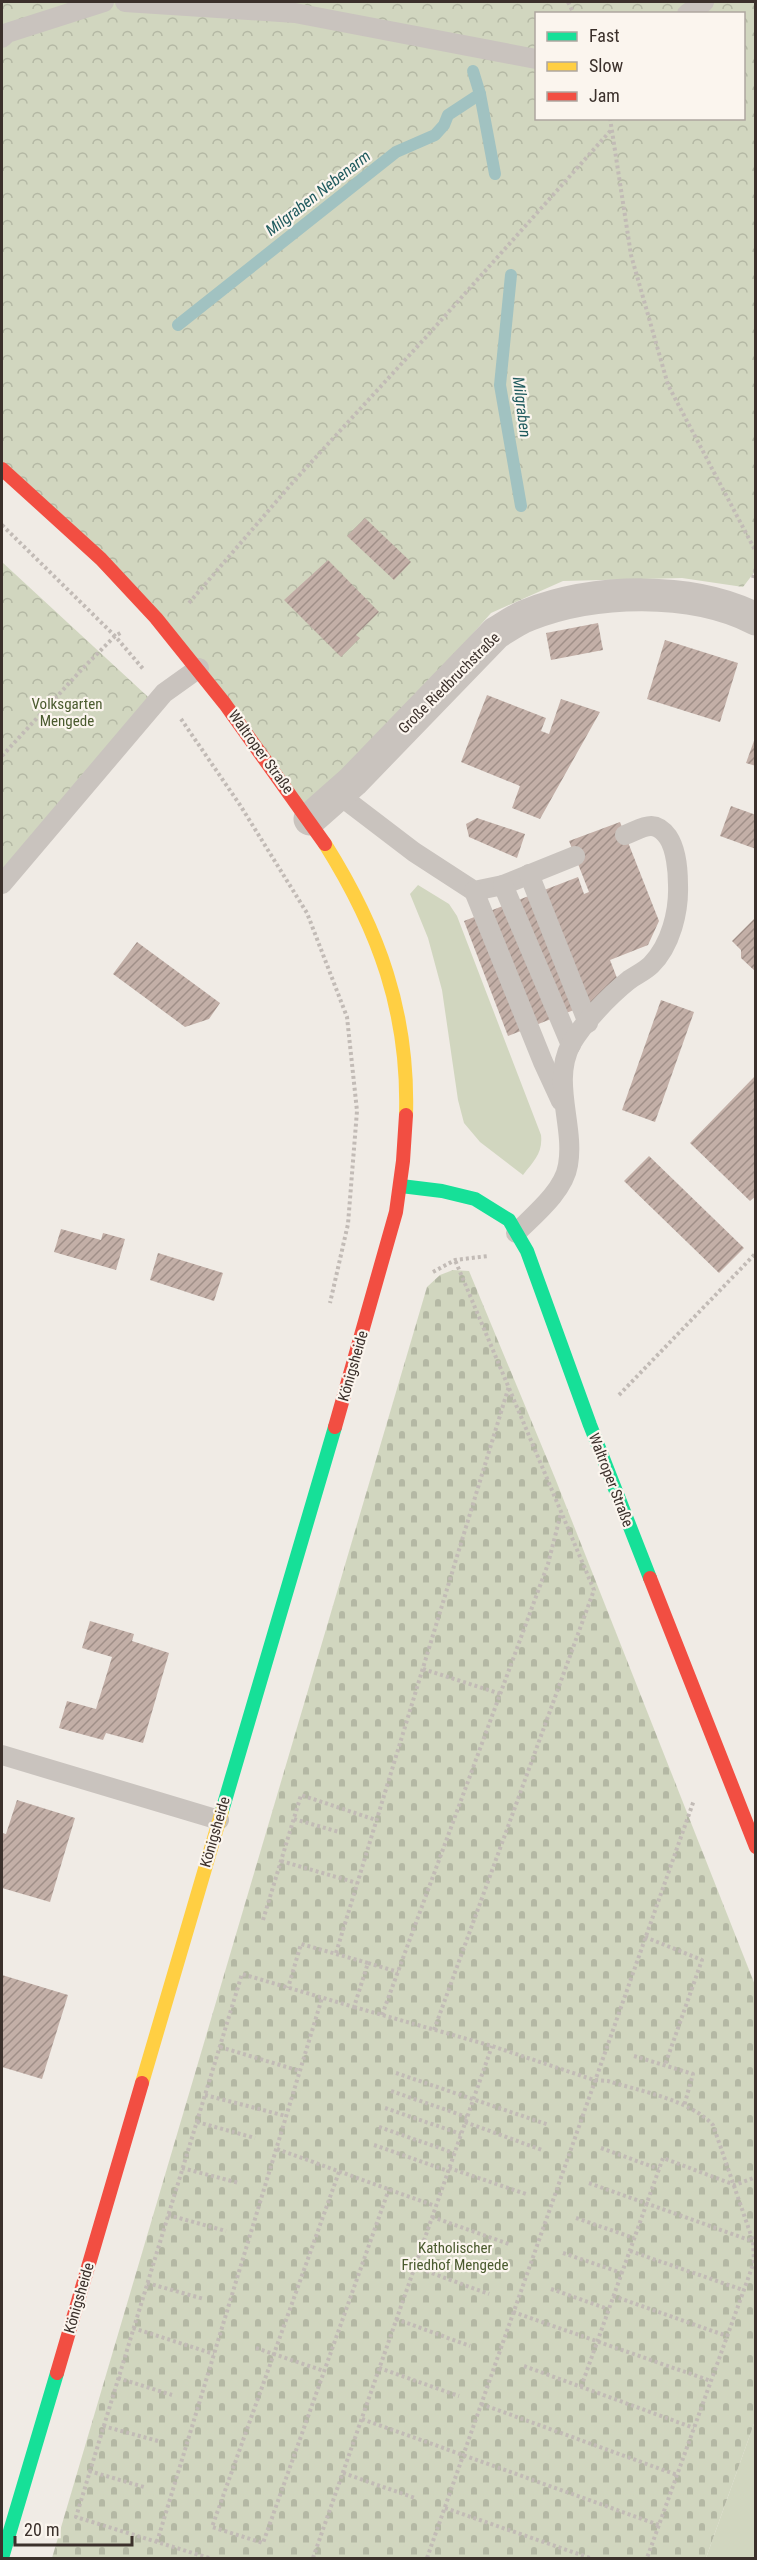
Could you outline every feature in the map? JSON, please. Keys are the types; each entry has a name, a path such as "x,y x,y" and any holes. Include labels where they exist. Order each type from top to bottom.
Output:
{"main road":[{"name":"Waltroper Straße","path":"2,469 51,511 154,615 199,668 309,819 362,903 392,986 402,1037 406,1101"},
{"name":"Königsheide","path":"2,2559 385,1258 401,1186 406,1101"},
{"name":"Waltroper Straße","path":"401,1186 442,1191 475,1199 509,1220 527,1251 590,1425 756,1847"}],"street":[{"name":"Große Riedbruchstraße","path":"309,819 338,794 496,633 526,615 564,603 644,596 692,597 756,619"}],"lane":[{"path":"2,38 7,33 104,2"},
{"path":"125,2 295,13 535,60"},
{"path":"690,12 704,2"},
{"path":"2,884 164,693 199,668"},
{"path":"338,794 414,852 474,891 543,1062 564,1106"},
{"path":"516,1233 551,1199 568,1167 569,1134 564,1106 564,1067 571,1045 600,1008 628,981 651,965 672,926 679,904 678,870 670,840 660,827 653,825 625,835"},
{"path":"474,891 503,885 575,856"},
{"path":"529,874 588,1023"},
{"path":"503,885 571,1045"},
{"path":"2,1755 219,1820"}],"path":[{"path":"610,120 632,255 668,385 756,552"},
{"path":"191,603 294,481 612,129"},
{"path":"2,525 115,636 164,693 240,805 307,913 347,1017 357,1102 348,1224 343,1246"},
{"path":"2,756 115,636"},
{"path":"433,1272 455,1260 527,1251"},
{"path":"590,1425 756,1253"},
{"path":"434,2030 594,1590 455,1260"},
{"path":"336,1953 509,1385"},
{"path":"382,2015 548,1564 562,1512"},
{"path":"423,1669 501,1694"},
{"path":"263,1920 301,1795 376,1820"},
{"path":"427,2559 694,1800"},
{"path":"294,1819 339,1832"},
{"path":"281,1861 357,1884"},
{"path":"645,1937 702,1960 664,2065"},
{"path":"288,1988 301,1944 398,1972"},
{"path":"354,2007 368,1963"},
{"path":"209,2559 75,2517 242,1974 492,2046 594,2080 608,2081 684,2106 704,2115 713,2124 753,2241 754,2262 647,2559"},
{"path":"157,2542 322,1998"},
{"path":"313,2559 492,2046"},
{"path":"220,2047 300,2071"},
{"path":"634,2056 693,2074 684,2106"},
{"path":"396,2073 549,2126"},
{"path":"391,2091 542,2150"},
{"path":"205,2095 286,2116"},
{"path":"385,2108 461,2134"},
{"path":"197,2122 255,2138"},
{"path":"380,2127 454,2152"},
{"path":"374,2145 526,2194"},
{"path":"602,2148 659,2169"},
{"path":"276,2149 435,2206"},
{"path":"580,2387 663,2158 735,2185 756,2177"},
{"path":"182,2168 238,2183"},
{"path":"339,2172 212,2527 263,2543 389,2189"},
{"path":"589,2183 753,2241"},
{"path":"168,2215 226,2231"},
{"path":"432,2217 509,2244"},
{"path":"576,2218 634,2238"},
{"path":"630,2251 743,2290"},
{"path":"563,2253 621,2273"},
{"path":"415,2267 489,2294"},
{"path":"147,2283 204,2299"},
{"path":"551,2289 608,2309"},
{"path":"613,2296 727,2336"},
{"path":"513,2312 711,2381"},
{"path":"396,2319 470,2346"},
{"path":"133,2328 214,2354"},
{"path":"256,2348 324,2371"},
{"path":"524,2366 694,2428"},
{"path":"379,2368 459,2396"},
{"path":"118,2378 172,2395"},
{"path":"481,2404 677,2475"},
{"path":"362,2419 659,2525"},
{"path":"103,2426 158,2441"},
{"path":"89,2471 144,2487"},
{"path":"343,2474 415,2498"},
{"path":"445,2508 590,2559"}],"green space":[{"path":"2,2 755,2 756,570 743,587 682,578 563,581 491,613 310,819 199,668 2,469"},
{"name":"Volksgarten Mengede","path":"2,562 159,707 2,884"},
{"path":"418,885 449,904 457,916 541,1135 539,1152 523,1175 480,1142 464,1123 458,1100 442,990 428,938 410,894"},
{"name":"Katholischer Friedhof Mengede","path":"453,1270 469,1271 555,1478 755,1985 755,2421 706,2558 52,2558 427,1287 440,1275"},
{"path":"755,2421 755,2558 706,2558"}],"building":[{"path":"365,518 411,562 394,580 347,536"},
{"path":"328,560 379,612 356,635 360,638 341,657 284,600"},
{"path":"598,623 603,650 551,660 546,633"},
{"path":"665,640 738,663 720,722 647,699"},
{"path":"487,695 546,718 541,731 549,734 561,699 600,712 540,819 512,808 520,786 461,762"},
{"path":"756,738 756,766 746,763"},
{"path":"731,806 756,815 756,849 720,836"},
{"path":"477,818 525,834 517,858 469,837 466,824"},
{"path":"620,822 659,921 648,945 610,960 622,991 508,1036 464,921 578,877 584,894 589,892 569,841"},
{"path":"756,917 756,972 741,958 741,950 732,941"},
{"path":"137,942 220,1003 209,1019 185,1027 113,974"},
{"path":"661,1000 694,1012 655,1122 622,1110"},
{"path":"756,1075 756,1196 750,1201 690,1143"},
{"path":"649,1156 744,1248 719,1273 624,1181"},
{"path":"61,1229 101,1240 103,1233 125,1239 116,1270 54,1252"},
{"path":"158,1253 223,1273 214,1301 150,1280"},
{"path":"90,1621 134,1634 132,1641 169,1653 143,1743 106,1733 103,1740 59,1728 67,1701 96,1709 112,1657 82,1648"},
{"path":"17,1800 75,1818 50,1902 2,1888 2,1833 6,1834"},
{"path":"2,1975 68,1995 42,2079 2,2067"}],"waterway":[{"name":"Milgraben","path":"473,71 480,94 495,174"},
{"name":"Milgraben Nebenarm","path":"178,325 396,152 435,135 444,125 448,115 480,94"},
{"name":"Milgraben","path":"511,275 500,385 521,506"}],"traffic: fast":[{"path":"401,1186 442,1191 475,1199 509,1220 527,1251 590,1425 650,1578"},
{"path":"222,1811 335,1427"},
{"path":"2,2558 57,2373"}],"traffic: slow":[{"path":"325,844 361,908 387,973 402,1042 406,1078 406,1115"},
{"path":"142,2083 222,1811"}],"traffic: jam":[{"path":"2,469 101,559 156,618 225,704 325,844"},
{"path":"335,1427 396,1212 406,1115"},
{"path":"650,1578 756,1847"},
{"path":"57,2373 142,2083"}]}
